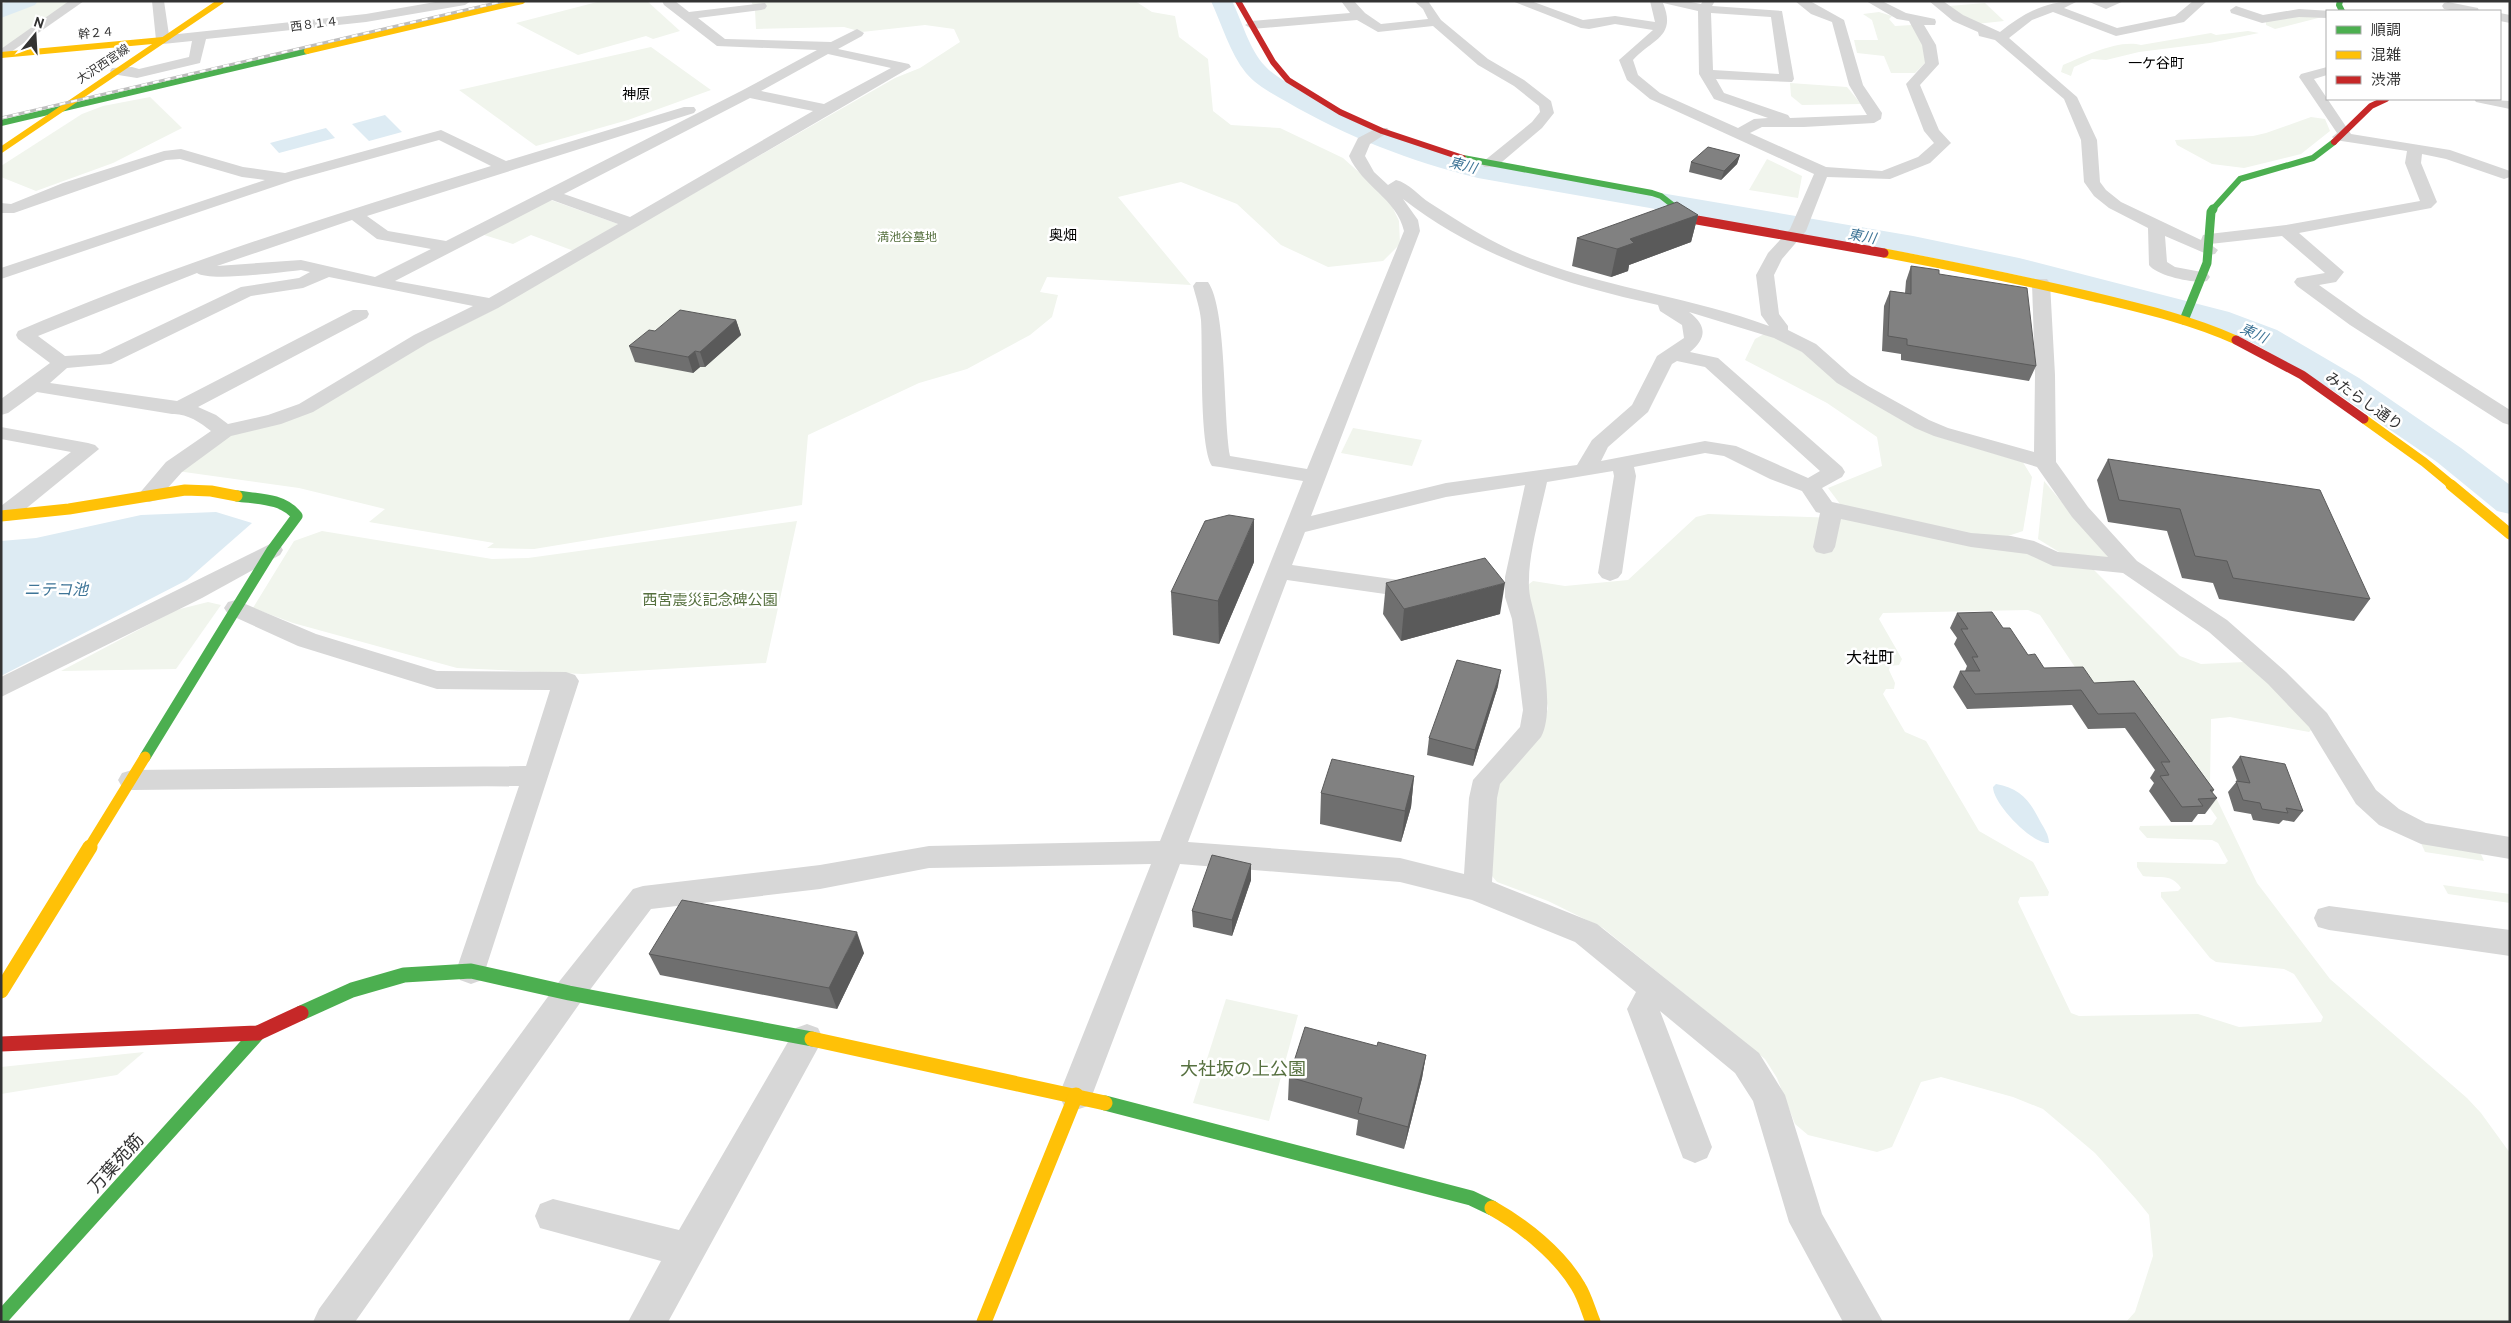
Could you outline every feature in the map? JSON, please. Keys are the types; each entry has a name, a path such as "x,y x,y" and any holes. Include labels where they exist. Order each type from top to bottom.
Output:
{"street":[{"path":"1,55 78,1"},
{"path":"158,1 163,40"},
{"name":"大沢西宮線","path":"1,150 221,1"},
{"name":"西８１４","path":"163,40 366,18 465,1"},
{"path":"1,123 522,1"},
{"path":"149,495 174,467 224,431 274,420 306,408 421,339 492,304 629,222 826,109 904,67 830,48 722,43 668,2 676,1"},
{"path":"1239,1 1273,62 1288,80 1374,135 1490,164 1537,125 1547,113 1546,104 1519,83 1483,62 1456,37 1436,22 1428,7 1420,1"},
{"path":"1347,1 1360,16 1378,28 1436,22"},
{"path":"1518,1 1580,24 1589,25 1615,20 1661,27"},
{"path":"1656,1 1663,22 1654,38 1631,52 1626,60 1632,77 1655,96 1823,172 1884,176 1924,160 1943,143 1932,131 1913,84 1932,64 1929,45 1914,19"},
{"path":"1668,1 1776,14 1788,79 1706,74"},
{"path":"1738,134 1759,122 1795,123 1874,119 1875,113 1856,85 1838,20 1816,11 1801,1"},
{"path":"1872,1 1884,9 1914,19 2000,37 2027,17 2072,1"},
{"path":"1935,1 1958,18 2000,37 2070,98 2090,140 2092,182 2100,193 2115,205 2156,226 2209,245 2426,205 2429,202 2413,163 2415,148"},
{"path":"2093,1 2106,5 2118,1"},
{"path":"2053,8 2116,32 2179,19 2201,1"},
{"path":"2436,10 2448,4 2469,10"},
{"path":"1707,5 1706,74 1719,96 1795,123"},
{"path":"686,16 761,6"},
{"path":"2236,10 2262,19 2299,13 2326,14"},
{"path":"1252,24 1360,16"},
{"path":"376,283 748,93 857,34"},
{"path":"117,71 132,71 137,74 195,60 200,36"},
{"name":"幹２４","path":"1,55 163,40"},
{"path":"2326,71 2306,78 2342,135 2450,155 2504,174"},
{"path":"325,272 303,283 247,291 104,360 61,362 25,336 101,301 354,214 503,166 748,93 826,109"},
{"path":"2186,312 2207,263 2211,212 2240,180 2313,158 2342,135 2371,106 2384,100"},
{"path":"2486,100 2510,105"},
{"path":"1,274 288,178 441,135 503,166"},
{"path":"984,1322 1076,1095 1314,477 1412,231 1412,220 1359,166 1357,156 1374,135"},
{"path":"1,208 5,210 20,206 64,188 164,156 182,154 242,172 288,178"},
{"name":"みたらし通り","path":"1490,164 1644,191 1664,198 1677,210 1697,220 1797,230 1935,261 2186,312 2302,375 2438,473 2510,534"},
{"path":"1779,333 1779,326 1770,315 1766,275 1774,257 1797,230 1818,179 1823,172"},
{"path":"1371,177 1386,178 1424,206 1492,248 1530,265 1610,289 1720,314 1766,331 1779,333 1809,348 1844,379 1860,390 1922,424 1941,432 2045,462"},
{"path":"550,194 629,222"},
{"path":"354,214 382,236 446,246"},
{"path":"2156,226 2158,265 2170,271 2201,277"},
{"path":"2286,230 2335,272 2330,278 2303,282 2357,320 2510,419"},
{"path":"188,270 232,271 301,265 376,283 492,304"},
{"path":"2041,283 2046,375 2045,462 2080,512 2129,566 2218,626 2277,678 2318,720 2366,797 2389,818 2421,834 2510,848"},
{"path":"1202,286 1210,318 1215,432 1220,461 1314,477"},
{"path":"1585,470 1599,444 1641,408 1664,360 1674,355 1693,340 1695,331 1690,321 1651,298"},
{"path":"34,386 172,408 182,407 360,314"},
{"path":"1674,355 1711,362 1834,472 1810,486"},
{"path":"1,409 34,386 61,362"},
{"path":"182,407 209,419 224,431"},
{"path":"1,433 88,449 3,516"},
{"path":"1296,527 1446,490 1585,470 1705,447 1728,450 1778,474 1810,486 1824,507 1832,510 1971,540 2011,543 2034,548 2054,559 2129,566"},
{"path":"1610,573 1624,476 1622,463"},
{"path":"1477,889 1483,798 1487,780 1532,730 1536,710 1524,619 1517,597 1506,576 1537,477"},
{"path":"1,992 236,608 272,550 296,516 294,510 281,504 211,491 185,490 69,509 3,516"},
{"path":"1824,547 1832,510"},
{"path":"1,688 194,592 272,550"},
{"path":"1279,571 1413,590 1441,584"},
{"path":"236,608 307,640 437,680 566,681 472,971"},
{"path":"132,780 536,776"},
{"path":"332,1322 569,993 643,898 820,877 929,857 1170,852 1400,870 1477,889 1586,933 1747,1063 1768,1095 1807,1222 1864,1322"},
{"path":"2329,918 2510,943"},
{"path":"1,1044 258,1033 352,990 404,975 472,971 569,993 807,1038 1076,1095 1471,1198 1503,1213 1546,1250 1577,1285 1593,1322"},
{"path":"1654,988 1643,1010 1695,1148"},
{"name":"万葉苑筋","path":"1,1318 258,1033"},
{"path":"647,1322 807,1038"},
{"path":"553,1216 687,1250"}],"green space":[{"path":"1,1 73,1 1,50 1,8 8,4"},
{"path":"601,1 647,1 680,31 653,39 646,36 578,55 516,23"},
{"name":"満池谷墓地","path":"751,1 1135,1 1152,12 1175,16 1179,37 1208,59 1213,111 1231,125 1280,128 1343,158 1388,198 1399,221 1400,244 1383,261 1328,267 1281,245 1237,204 1181,182 1118,197 1191,285 1047,277 1040,292 1058,295 1052,317 1030,335 967,369 919,383 808,435 802,505 534,549 487,548 494,543 369,522 385,509 299,488 177,471 227,434 279,423 425,341 495,307 895,78 920,68 960,42 954,29 925,25 862,32 844,27 756,29 755,10"},
{"path":"1985,3 2004,21 1976,24 1949,6"},
{"path":"1879,12 1892,16 1889,19 1895,26 1912,25 1922,42 1928,60 1915,73 1891,73 1884,56 1857,53 1854,40 1878,40 1872,20 1863,14"},
{"path":"2306,15 2326,16 2275,29 2266,25 2266,21"},
{"path":"2248,31 2259,33 2210,43 2139,52 2106,60 2092,59 2074,67 2071,76 2061,72 2063,65 2112,46 2122,44 2141,45 2211,33 2216,35"},
{"path":"651,47 711,90 628,120 536,146 459,90"},
{"path":"1790,83 1847,87 1861,104 1802,105 1791,96"},
{"path":"150,97 182,128 113,163 36,191 1,177 1,166 82,114 103,106"},
{"path":"2311,117 2325,119 2330,131 2301,154 2244,168 2212,164 2177,145 2175,140 2253,136"},
{"path":"1767,159 1802,176 1798,198 1749,190"},
{"path":"548,199 618,224 574,251 531,235 513,244 484,235 486,231"},
{"path":"1766,333 1776,335 1938,434 2021,459 2032,477 2023,531 2005,537 1957,532 1843,508 1828,488 1882,466 1877,437 1827,403 1745,360 1755,339"},
{"path":"1353,428 1422,440 1412,466 1341,453"},
{"path":"2044,481 2109,558 2064,555 2038,539"},
{"path":"1708,514 1840,518 2007,546 2094,570 2180,656 2201,664 2245,662 2277,689 2312,729 2309,732 2230,717 2211,719 2210,785 2257,883 2330,979 2467,1098 2481,1113 2510,1153 2510,1322 2126,1322 2135,1312 2153,1256 2149,1215 2095,1153 2043,1109 2013,1097 1941,1077 1921,1082 1892,1147 1877,1152 1808,1135 1795,1124 1777,1078 1765,1059 1603,928 1548,901 1497,882 1492,876 1494,787 1542,731 1548,708 1527,598 1529,584 1533,581 1565,586 1628,580 1696,517","holes":["2028,610 2040,615 2087,685 2130,695 2217,818 2212,825 2140,826 2139,829 2147,838 2212,840 2218,843 2228,861 2225,864 2137,862 2137,867 2143,876 2169,878 2177,883 2181,888 2178,891 2161,892 2161,897 2210,958 2216,962 2284,969 2294,974 2323,1017 2321,1022 2239,1027 2198,1014 2079,1016 2071,1013 2018,902 2020,897 2048,896 2049,892 2033,862 1979,831 1926,741 1905,732 1883,694 1886,689 1894,689 1895,683 1889,670 1890,666 1899,665 1902,659 1879,619 1883,613"]},
{"name":"西宮震災記念碑公園","path":"797,521 766,663 583,674 457,668 293,623 253,608 294,541 322,531 492,559 528,558"},
{"path":"208,602 221,605 176,669 61,671 176,610"},
{"path":"2421,843 2480,852 2484,861 2425,852"},
{"path":"2443,885 2510,894 2510,903 2448,894"},
{"name":"大社坂の上公園","path":"1226,999 1298,1015 1269,1121 1193,1103"},
{"path":"144,1052 117,1075 1,1094 1,1067"}],"water":[{"path":"385,115 402,132 369,141 352,124"},
{"path":"326,128 335,138 279,153 270,143"},
{"name":"ニテコ池","path":"216,512 252,523 187,580 1,676 1,541 36,538 141,515"},
{"path":"1996,784 2012,789 2023,796 2046,832 2049,843 2042,842 2024,831 2006,813 1995,794 1993,787"}],"building":[{"path":"1708,147 1740,155 1724,171 1691,162"},
{"path":"1677,202 1698,215 1630,239 1634,243 1617,249 1577,238"},
{"path":"1911,266 1939,270 1939,274 2027,288 2036,366 1907,345 1907,339 1888,336 1890,291 1911,294"},
{"path":"680,310 736,320 700,352 695,351 688,357 629,346 649,330 655,331"},
{"path":"2108,459 2320,490 2370,599 2233,578 2227,561 2195,556 2180,509 2119,500"},
{"path":"1229,515 1254,519 1218,601 1171,592 1205,521"},
{"path":"1485,558 1505,583 1404,609 1386,583"},
{"path":"1992,612 2003,628 2010,628 2028,655 2035,654 2044,668 2083,667 2094,683 2134,681 2214,790 2210,790 2217,798 2198,799 2203,806 2182,807 2160,776 2169,775 2161,762 2170,762 2135,713 2098,714 2081,690 1975,694 1960,671 1980,671 1972,657 1978,657 1961,629 1968,629 1957,613"},
{"path":"1457,660 1501,670 1475,750 1429,738"},
{"path":"2240,756 2285,764 2303,811 2286,808 2288,813 2262,809 2260,803 2243,800 2236,781 2250,783"},
{"path":"1332,759 1414,776 1405,811 1321,793"},
{"path":"1212,855 1251,864 1232,920 1192,911"},
{"path":"682,900 857,932 829,988 649,954"},
{"path":"1305,1027 1377,1046 1378,1042 1426,1055 1408,1127 1358,1113 1362,1098 1289,1077"}],"waterway":[{"path":"1,12 28,1"},
{"name":"東川","path":"1221,1 1247,55 1260,74 1276,86 1320,111 1386,142 1478,170 1913,245 2019,267 2218,318 2266,337 2347,385 2449,455 2510,503"}],"railway":[{"path":"1,118 504,1"}],"traffic: fast":[{"path":"2340,1 2339,5 2342,10"},
{"path":"1,123 307,51"},
{"path":"2184,320 2207,263 2211,212 2232,186 2240,179 2253,174 2313,158 2334,142"},
{"path":"1463,158 1652,193 1661,196 1681,212"},
{"path":"145,757 272,550 297,516 293,510 279,503 237,496"},
{"path":"301,1013 352,990 404,975 471,971 569,993 812,1039"},
{"path":"1,1318 258,1033"},
{"path":"1105,1103 1471,1198 1492,1208"}],"traffic: slow":[{"path":"1,150 221,1"},
{"path":"307,51 522,1"},
{"path":"1,55 163,40"},
{"path":"1884,253 2017,280 2150,311 2203,326 2236,340"},
{"path":"2364,419 2424,462 2510,534"},
{"path":"1,516 69,509 185,490 211,491 237,496"},
{"path":"1,991 145,757"},
{"path":"812,1039 1105,1103"},
{"path":"984,1322 1076,1095"},
{"path":"1492,1208 1526,1232 1572,1277 1578,1286 1593,1322"}],"traffic: jam":[{"path":"1238,1 1273,62 1288,80 1340,112 1382,131 1463,158"},
{"path":"2334,142 2371,106 2384,100"},
{"path":"1681,212 1697,220 1884,253"},
{"path":"2236,340 2302,375 2364,419"},
{"path":"1,1044 258,1033 301,1013"}],"district":[{"name":"一ケ谷町","path":"2156,63"},
{"name":"神原","path":"636,94"},
{"name":"奥畑","path":"1063,235"},
{"name":"大社町","path":"1870,657"}]}
